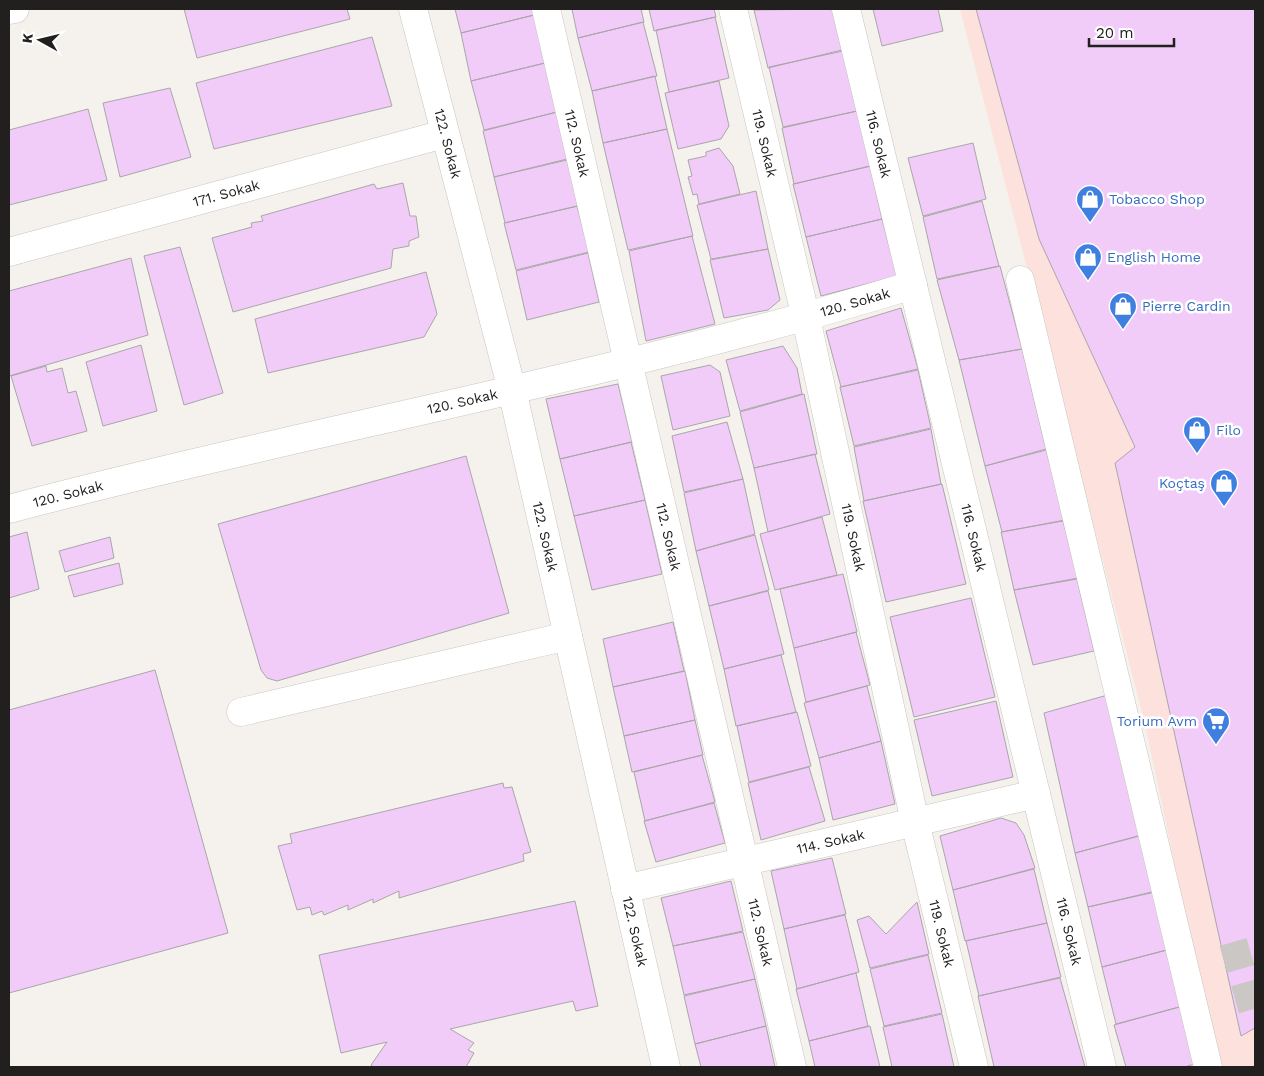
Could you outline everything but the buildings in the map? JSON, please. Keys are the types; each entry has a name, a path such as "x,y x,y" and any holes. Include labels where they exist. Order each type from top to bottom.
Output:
{"street":[{"path":"9,10 15,9"},
{"name":"122. Sokak","path":"412,9 512,390 666,1067"},
{"name":"112. Sokak","path":"546,9 627,364 792,1067"},
{"name":"119. Sokak","path":"733,9 806,318 915,822 974,1067"},
{"name":"116. Sokak","path":"846,9 1102,1067"},
{"name":"171. Sokak","path":"9,252 444,134"},
{"path":"1020,280 1208,1067"},
{"name":"120. Sokak","path":"9,509 114,481 627,364 806,318 913,285"},
{"path":"241,712 568,636"},
{"name":"114. Sokak","path":"625,889 743,860 1036,794"}],"shaded area":[{"name":"Torium Avm","path":"960,9 1255,9 1255,1067 1218,1067 1144,720"}],"tunnel":[{"path":"1233,942 1255,1018"}],"place":[{"name":"Tobacco Shop","path":"1090,223"},
{"name":"English Home","path":"1088,281"},
{"name":"Pierre Cardin","path":"1123,330"},
{"name":"Filo","path":"1197,454"},
{"name":"Koçtaş","path":"1224,507"},
{"name":"Torium Avm","path":"1216,745"}]}
